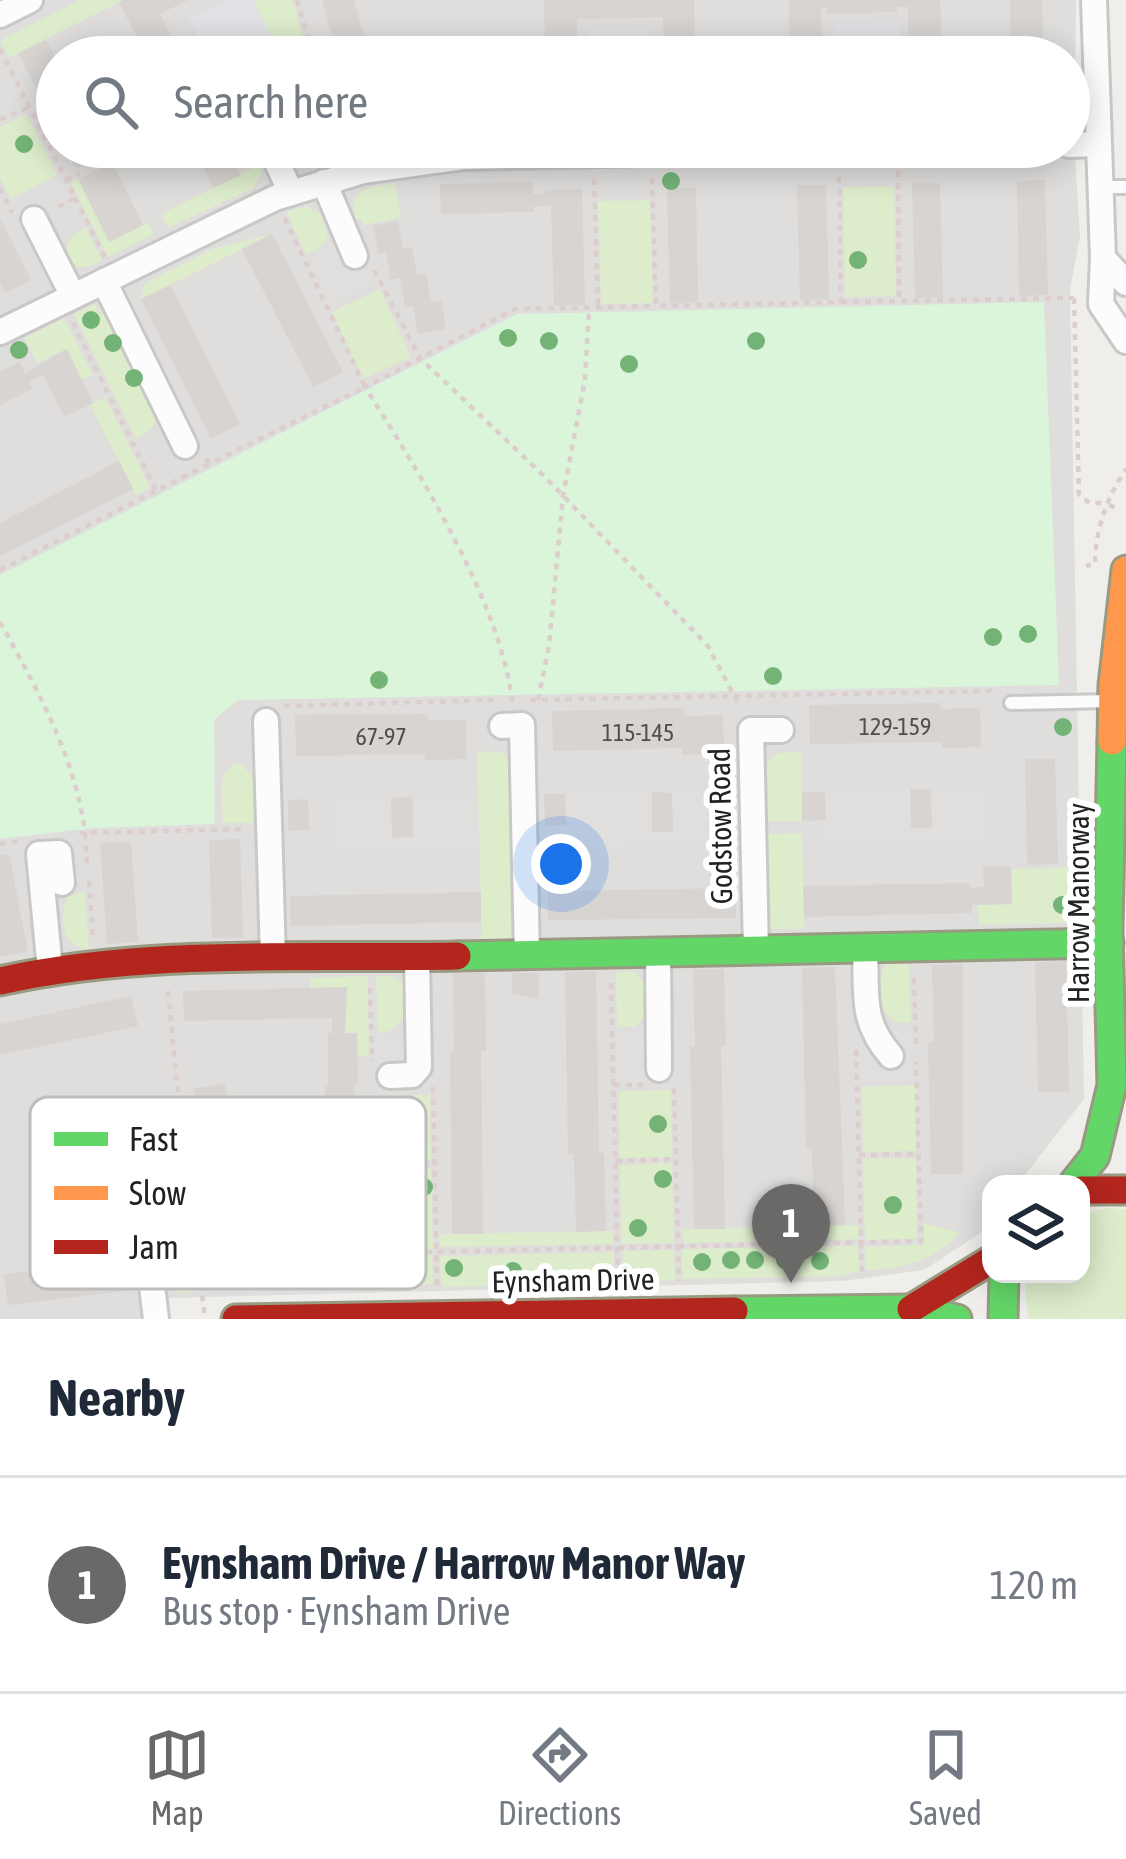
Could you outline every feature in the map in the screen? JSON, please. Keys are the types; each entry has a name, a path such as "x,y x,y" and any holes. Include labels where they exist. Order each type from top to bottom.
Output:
{"street":[{"path":"0,15 30,0"},
{"path":"1094,0 1102,304 1126,341"},
{"path":"1090,144 1097,144"},
{"path":"275,168 283,195"},
{"path":"0,332 283,195 382,168"},
{"path":"325,182 355,256"},
{"path":"34,219 68,299"},
{"path":"1102,258 1126,284"},
{"path":"109,279 185,446"},
{"name":"Harrow Manorway","path":"1080,1175 1095,1156 1111,1101 1112,701 1126,570"},
{"path":"266,721 273,958"},
{"path":"512,725 527,956"},
{"name":"Godstow Road","path":"756,951 751,730 781,730"},
{"path":"50,970 39,854 59,853 62,883"},
{"path":"0,980 95,965 273,958 1108,943"},
{"path":"865,950 868,1022 873,1036 891,1056"},
{"path":"658,953 666,1077"},
{"path":"378,1078 412,1075 419,1067 417,958"},
{"path":"1090,1190 1126,1190"},
{"path":"911,1309 982,1266"},
{"path":"1003,1319 1004,1283"},
{"path":"152,1289 155,1319"},
{"name":"Eynsham Drive","path":"236,1319 911,1309 958,1319"}],"lane":[{"path":"1099,187 1126,187"},
{"path":"1011,703 1112,701"}],"path":[{"path":"297,0 308,36"},
{"path":"0,49 36,123"},
{"path":"0,120 28,108"},
{"path":"60,168 109,279"},
{"path":"593,168 598,307"},
{"path":"652,168 656,306"},
{"path":"839,168 841,302"},
{"path":"898,168 899,301"},
{"path":"66,179 80,174"},
{"path":"283,195 365,387 452,537 497,636 513,700"},
{"path":"34,219 75,198"},
{"path":"355,256 376,272 420,358 563,496 707,646 735,695"},
{"path":"1102,258 1088,262 1074,298 1079,495 1090,503 1109,506"},
{"path":"0,570 515,309 1074,298"},
{"path":"68,299 157,491"},
{"path":"538,700 549,646 563,496 585,379 589,308"},
{"path":"185,446 211,463"},
{"path":"1091,568 1099,526 1126,469"},
{"path":"0,622 26,668 73,775 85,833 95,965"},
{"path":"266,721 286,706 513,700 991,691 1011,703"},
{"path":"85,833 269,828"},
{"path":"426,1252 921,1241 913,948"},
{"path":"610,954 619,1312"},
{"path":"369,958 377,1097"},
{"path":"168,962 168,1023 177,1097"},
{"path":"862,1290 856,1042 873,1036"},
{"path":"432,1068 438,1315"},
{"path":"666,1077 676,1160 680,1311"},
{"path":"859,1155 919,1154"},
{"path":"616,1161 676,1160"},
{"path":"426,1165 434,1165"},
{"path":"201,1289 205,1319"}],"shaded area":[{"path":"0,0 1076,0 1075,36 36,36 36,168 1076,168 1080,237 1070,289 1084,1099 1025,1175 982,1175 979,1234 924,1270 843,1281 166,1298 167,1319 0,1319"},
{"path":"226,0 253,0 271,36 198,36 189,19"},
{"path":"900,22 900,36 833,36 833,25"},
{"path":"589,30 648,30 648,36 589,36"},
{"path":"356,234 378,280 331,305 307,256"},
{"path":"986,788 987,838 826,841 825,792 910,789 911,828 931,828 931,789"},
{"path":"733,791 735,842 548,846 545,826 565,794 652,792 653,832 673,832 672,793"},
{"path":"478,796 479,849 336,851 334,799 391,798 393,837 413,837 413,797"},
{"path":"873,1018 888,1030 911,1030 912,1077 860,1078 858,1019"},
{"path":"616,1033 667,1033 668,1080 617,1082"},
{"path":"427,1037 428,1086 375,1087 374,1038"}],"green space":[{"path":"80,0 123,0 52,36 36,36 36,44 9,58 0,41"},
{"path":"253,0 293,0 302,36 271,36"},
{"path":"26,114 36,134 36,168 53,168 57,175 11,199 0,178 0,127"},
{"path":"261,168 253,188 168,228 161,214"},
{"path":"78,179 109,241 148,223 154,234 108,257 71,183"},
{"path":"395,183 401,217 364,225 356,220 354,201 362,191"},
{"path":"894,186 896,296 845,297 843,187"},
{"path":"650,200 653,303 601,304 598,201"},
{"path":"305,206 321,214 328,237 321,247 306,254 286,212"},
{"path":"86,228 102,260 77,267 68,255 68,245"},
{"path":"272,234 141,299 145,283 212,249"},
{"path":"380,289 411,357 363,379 332,312"},
{"path":"1044,302 1059,685 238,700 214,720 215,824 92,828 0,839 0,575 517,314"},
{"path":"94,304 100,315 108,312 156,411 152,429 136,439 74,314"},
{"path":"64,318 93,375 82,380 66,349 37,363 24,338"},
{"path":"105,397 150,488 136,495 90,405"},
{"path":"801,752 802,821 768,821 764,818 763,765 778,753"},
{"path":"477,753 505,754 512,767 516,933 512,938 482,939"},
{"path":"235,764 242,764 253,778 254,823 223,823 222,782"},
{"path":"802,833 804,929 773,929 766,924 761,842 769,834"},
{"path":"1078,867 1079,898 1067,923 979,925 978,905 1012,904 1012,869"},
{"path":"85,892 89,949 73,944 63,923 67,897"},
{"path":"885,964 909,964 911,1023 894,1022 879,1006 878,982"},
{"path":"616,972 635,972 646,984 646,1015 635,1027 617,1027"},
{"path":"368,976 369,1056 357,1056 357,1033 345,1033 347,988 310,988 310,978"},
{"path":"391,976 403,982 406,1000 400,1022 378,1033 376,977"},
{"path":"915,1085 916,1151 863,1152 862,1087"},
{"path":"671,1090 672,1157 620,1158 619,1091"},
{"path":"430,1095 431,1160 426,1160 426,1097 377,1096"},
{"path":"916,1158 917,1239 865,1240 863,1159"},
{"path":"672,1163 674,1243 622,1244 620,1165"},
{"path":"426,1169 431,1169 433,1249 426,1249"},
{"path":"1126,1209 1126,1319 1029,1319 1027,1283 1090,1283 1090,1212"},
{"path":"924,1223 960,1233 917,1262 866,1270 865,1247 924,1245"},
{"path":"859,1225 859,1239 684,1243 681,1229"},
{"path":"613,1231 613,1244 440,1247 439,1234"},
{"path":"858,1246 859,1271 840,1276 682,1279 682,1249"},
{"path":"674,1250 675,1280 623,1281 622,1251"},
{"path":"614,1252 614,1283 441,1287 440,1256"},
{"path":"426,1254 432,1254 433,1284 426,1284"}],"building":[{"path":"188,0 160,14 171,36 136,36 119,2"},
{"path":"322,0 354,0 364,36 332,36"},
{"path":"544,0 694,0 695,36 663,36 663,17 577,19 577,36 545,36"},
{"path":"789,0 940,0 941,36 909,36 908,7 897,7 897,12 827,14 821,8 822,36 790,36"},
{"path":"1010,0 1042,0 1043,36 1011,36"},
{"path":"36,45 36,89 18,53"},
{"path":"100,168 115,168 143,225 109,242 78,179"},
{"path":"203,168 238,168 241,175 214,188"},
{"path":"1045,180 1048,295 1019,296 1017,181"},
{"path":"533,182 533,194 582,189 585,305 554,305 551,206 534,207 534,212 441,214 440,184"},
{"path":"912,183 940,183 943,297 915,298"},
{"path":"797,185 826,185 829,299 800,300"},
{"path":"667,188 696,188 698,302 670,303"},
{"path":"0,218 31,280 5,293 0,283"},
{"path":"398,221 403,249 412,247 417,275 426,273 431,302 441,300 446,329 418,334 413,306 405,307 400,278 391,280 386,252 379,254 373,226"},
{"path":"272,234 343,372 313,387 242,249"},
{"path":"170,285 240,424 211,439 141,299"},
{"path":"67,349 93,403 64,417 43,375 29,382 32,389 0,405 0,371 19,362 25,373"},
{"path":"119,461 133,489 0,556 0,523"},
{"path":"940,703 940,709 980,708 981,747 942,748 942,742 810,744 809,705"},
{"path":"684,708 684,716 723,715 724,754 682,755 682,748 553,751 552,711"},
{"path":"427,714 428,720 466,720 466,759 425,760 425,754 296,756 295,715"},
{"path":"1025,759 1055,759 1058,864 1027,865"},
{"path":"910,789 931,789 932,828 911,828"},
{"path":"652,792 672,793 673,832 652,832"},
{"path":"802,792 825,792 826,820 802,821"},
{"path":"544,794 565,794 566,825 545,826"},
{"path":"413,797 413,837 392,838 391,798"},
{"path":"308,799 309,830 288,831 288,800"},
{"path":"240,839 243,938 212,938 209,840"},
{"path":"131,842 138,942 107,944 100,843"},
{"path":"9,854 28,952 0,957 0,855"},
{"path":"1011,866 1012,904 972,905 972,913 804,917 803,886 969,883 970,888 984,887 983,867"},
{"path":"736,888 736,918 548,920 548,891"},
{"path":"481,892 481,922 290,926 290,896"},
{"path":"1066,961 1069,1092 1038,1092 1035,962"},
{"path":"963,964 963,1174 931,1174 928,1042 934,1042 932,965"},
{"path":"835,967 845,1225 814,1226 812,1148 806,1148 802,968"},
{"path":"693,969 724,969 725,1229 694,1229"},
{"path":"596,971 599,1153 604,1153 606,1231 576,1232 574,1154 568,1154 565,972"},
{"path":"453,973 485,973 483,1234 452,1234"},
{"path":"512,973 539,973 539,999 512,994"},
{"path":"347,987 345,1033 357,1033 354,1097 325,1097 332,1018 184,1021 183,991"},
{"path":"131,996 138,1026 0,1055 0,1024"},
{"path":"225,1084 227,1097 195,1097 194,1088"},
{"path":"30,1271 30,1289 124,1291 8,1305 4,1274"}],"traffic: fast":[{"path":"1080,1175 1095,1156 1112,1085 1108,930 1112,741"},
{"path":"457,956 1109,943"},
{"path":"1003,1319 1004,1283"},
{"path":"734,1311 911,1309 957,1319"}],"traffic: slow":[{"path":"1112,741 1126,570"}],"traffic: jam":[{"path":"0,981 170,959 457,956"},
{"path":"1090,1190 1126,1190"},
{"path":"911,1309 982,1266"},
{"path":"236,1319 734,1311"}],"place":[{"name":"Eynsham Drive / Harrow Manor Way","path":"791,1283"}]}
